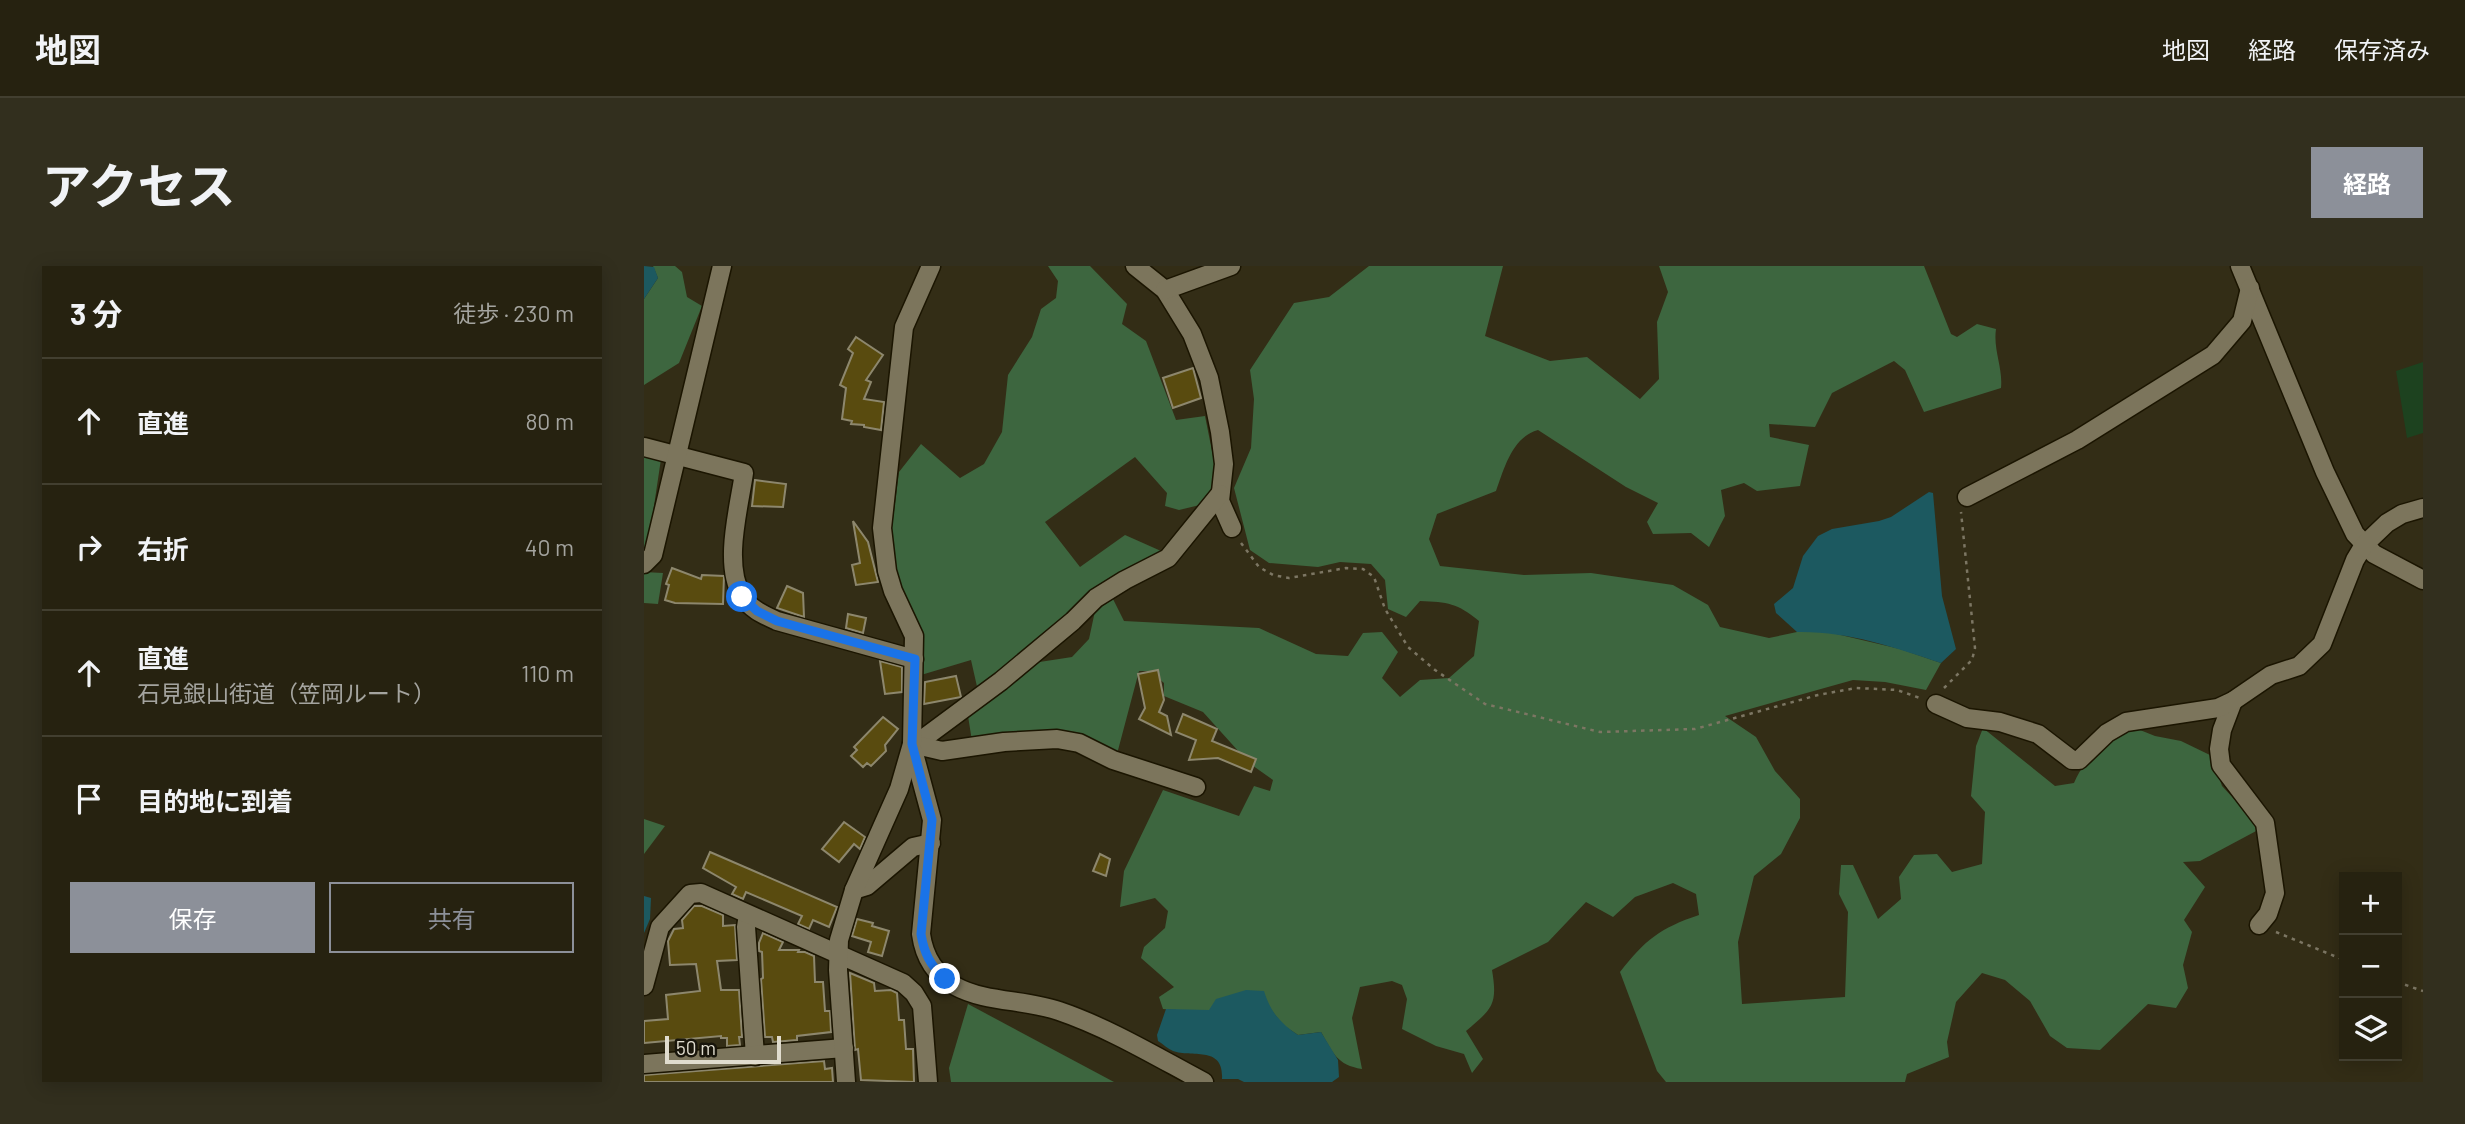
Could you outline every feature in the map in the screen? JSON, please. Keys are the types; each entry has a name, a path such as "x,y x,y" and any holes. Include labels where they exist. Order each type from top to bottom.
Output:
{"street":[{"path":"644,564 653,555 722,266"},
{"path":"846,1082 839,940 854,890 899,789 912,744 914,636 893,591 887,571 882,528 904,327 931,266"},
{"path":"1135,266 1165,290 1192,334 1209,378 1224,464 1220,501 1232,528"},
{"path":"1165,290 1231,266"},
{"path":"2240,266 2325,472 2355,534 2374,554 2423,580"},
{"path":"1967,497 2077,440 2213,355 2242,321 2250,288"},
{"path":"644,447 744,472 732,568 742,597 757,611 777,621 915,659"},
{"path":"912,744 1001,681 1073,621 1096,598 1168,558 1220,494"},
{"path":"1936,704 1967,718 2000,722 2038,734 2072,760 2079,760 2107,733 2126,722 2217,708 2233,701 2272,675 2299,666 2322,644 2355,560 2364,545 2394,518 2423,508"},
{"path":"2233,701 2222,730 2219,749 2221,765 2266,823 2275,893 2268,914 2259,925"},
{"path":"912,744 943,751 1004,742 1057,739 1079,743 1113,760 1196,787"},
{"path":"912,744 931,809 931,843 921,934 923,949 945,979 971,993 1061,1011 1204,1082"},
{"path":"854,890 867,886 913,847 931,843"},
{"path":"644,986 660,927 690,894 701,893 903,983 914,993 922,1006 928,1082"},
{"path":"748,915 746,927 755,1056"},
{"path":"644,1064 844,1048"}],"path":[{"path":"1232,528 1259,567 1273,575 1289,578 1346,568 1363,569 1374,577 1385,609 1408,647 1435,670 1485,704 1600,732 1695,729 1818,695 1856,688 1897,690 1936,704 1941,692 1972,660 1975,648 1961,511 1967,497"},
{"path":"2259,925 2339,958"},
{"path":"2402,984 2423,991"}],"green space":[{"path":"653,266 675,266 682,272 687,297 702,306 679,363 644,385 644,299 658,278"},
{"path":"1048,266 1090,266 1127,304 1122,324 1146,341 1176,420 1205,416 1218,481 1204,504 1179,510 1165,506 1167,493 1135,457 1045,522 1080,567 1125,535 1161,551 978,691 971,660 921,675 922,634 894,571 891,535 899,472 921,444 960,478 984,464 1002,432 1008,375 1032,337 1041,309 1056,298 1058,281"},
{"path":"1369,266 1503,266 1485,336 1550,361 1587,357 1640,399 1659,379 1657,322 1668,292 1659,266 1924,266 1951,334 1957,337 1977,324 1996,329 2001,388 1924,412 1905,370 1894,361 1832,393 1815,427 1769,424 1770,437 1809,445 1800,486 1757,491 1744,483 1721,490 1725,516 1709,547 1691,533 1653,534 1647,522 1658,503 1626,487 1538,430 1522,439 1515,447 1496,491 1437,514 1429,539 1440,566 1524,575 1591,573 1673,585 1708,605 1720,627 1769,638 1797,632 1828,632 1900,649 1941,663 1926,690 1885,682 1853,680 1725,716 1756,737 1775,771 1800,799 1800,818 1781,854 1754,876 1738,942 1742,1004 1845,997 1848,912 1839,894 1841,865 1853,865 1878,919 1901,899 1899,877 1914,855 1937,854 1952,872 1982,864 1985,812 1971,796 1976,746 1983,728 2055,786 2074,783 2090,758 2130,726 2155,736 2181,741 2212,756 2222,786 2247,813 2258,830 2200,861 2183,862 2205,887 2184,920 2192,932 2183,965 2188,988 2176,1008 2148,1004 2100,1050 2067,1048 2050,1036 2030,1001 2005,980 1982,973 1956,1002 1947,1042 1949,1057 1907,1074 1905,1082 1666,1082 1657,1071 1620,972 1654,936 1699,915 1696,894 1673,883 1635,897 1613,917 1586,902 1548,942 1492,970 1494,991 1491,1005 1466,1031 1483,1059 1472,1073 1464,1054 1436,1046 1402,1029 1407,999 1402,985 1392,981 1360,987 1352,1018 1362,1069 1341,1061 1321,1032 1298,1035 1283,1025 1269,1007 1190,1011 1163,1009 1159,997 1174,987 1141,958 1144,947 1165,928 1168,911 1155,898 1120,907 1124,871 1163,790 1239,816 1254,786 1270,791 1273,780 1249,763 1203,712 1164,696 1164,683 1150,671 1139,671 1117,754 1088,736 1036,735 972,741 968,716 1033,663 1072,657 1089,639 1095,611 1113,599 1124,621 1259,628 1316,654 1348,656 1363,633 1382,632 1398,652 1382,678 1400,697 1420,680 1449,678 1474,656 1479,621 1458,607 1438,602 1420,601 1406,617 1388,609 1385,580 1371,564 1340,562 1318,567 1269,563 1250,550 1234,488 1251,448 1254,399 1250,370 1294,303 1329,297"},
{"path":"2423,362 2423,433 2407,438 2396,371"},
{"path":"644,456 661,459 648,546 644,549"},
{"path":"644,572 663,573 658,604 644,603"},
{"path":"644,819 665,826 644,854"},
{"path":"968,1004 1114,1082 951,1082 949,1068"}],"water":[{"path":"644,266 654,267 658,278 644,299"},
{"path":"1929,492 1933,493 1942,596 1956,649 1941,663 1852,637 1797,632 1776,613 1774,604 1793,588 1803,556 1818,536 1832,529 1891,517"},
{"path":"644,896 651,898 650,919 644,933"},
{"path":"1246,990 1264,991 1276,1016 1298,1035 1321,1032 1338,1060 1339,1077 1332,1082 1244,1082 1238,1079 1222,1079 1218,1061 1212,1057 1173,1051 1158,1041 1157,1035 1166,1009 1209,1010 1216,999"}],"building":[{"path":"856,337 883,355 866,380 871,382 864,399 884,402 881,430 851,424 852,421 842,419 846,388 840,385 853,353 848,349"},
{"path":"1193,368 1201,398 1173,408 1163,378"},
{"path":"755,480 786,484 783,507 752,506"},
{"path":"853,521 868,542 878,582 856,585 852,565 860,563"},
{"path":"672,568 701,579 702,575 724,576 723,604 675,603 665,600 669,585 666,584"},
{"path":"787,586 803,593 804,617 777,608"},
{"path":"848,614 866,618 863,633 846,628"},
{"path":"880,661 902,667 902,692 885,694"},
{"path":"1158,670 1164,700 1159,712 1167,716 1171,735 1139,719 1145,708 1138,674"},
{"path":"956,676 961,697 924,704 925,682"},
{"path":"1183,714 1217,729 1212,741 1256,759 1251,772 1218,758 1189,760 1196,740 1176,732"},
{"path":"883,717 898,729 885,745 886,751 871,766 867,763 863,767 851,756 857,750 854,747"},
{"path":"844,822 865,837 860,849 854,844 839,862 822,849"},
{"path":"710,852 837,907 829,927 813,920 809,929 798,924 802,916 746,892 743,899 732,894 736,887 703,868"},
{"path":"1100,854 1110,859 1106,876 1093,871"},
{"path":"694,906 702,906 723,915 723,926 735,925 737,960 717,961 721,990 739,990 742,1037 739,1037 740,1045 727,1046 727,1038 721,1036 644,1043 644,1021 668,1019 666,995 700,991 696,964 670,965 668,941 674,929 683,928 682,920"},
{"path":"857,919 889,931 882,956 868,952 871,942 852,936"},
{"path":"763,933 783,942 779,950 799,950 798,952 814,956 815,982 823,982 825,1011 830,1011 831,1032 797,1036 797,1040 773,1042 772,1037 765,1037 762,952 759,951"},
{"path":"850,973 874,983 875,991 891,990 897,993 899,1020 904,1020 906,1049 913,1049 914,1082 861,1080 858,1049 855,1050"},
{"path":"824,1061 825,1069 832,1068 833,1082 644,1082 644,1075"}],"route":[{"path":"742,597 757,611 777,621 915,659 912,744 932,820 921,934 923,949 928,959 945,979"}]}
